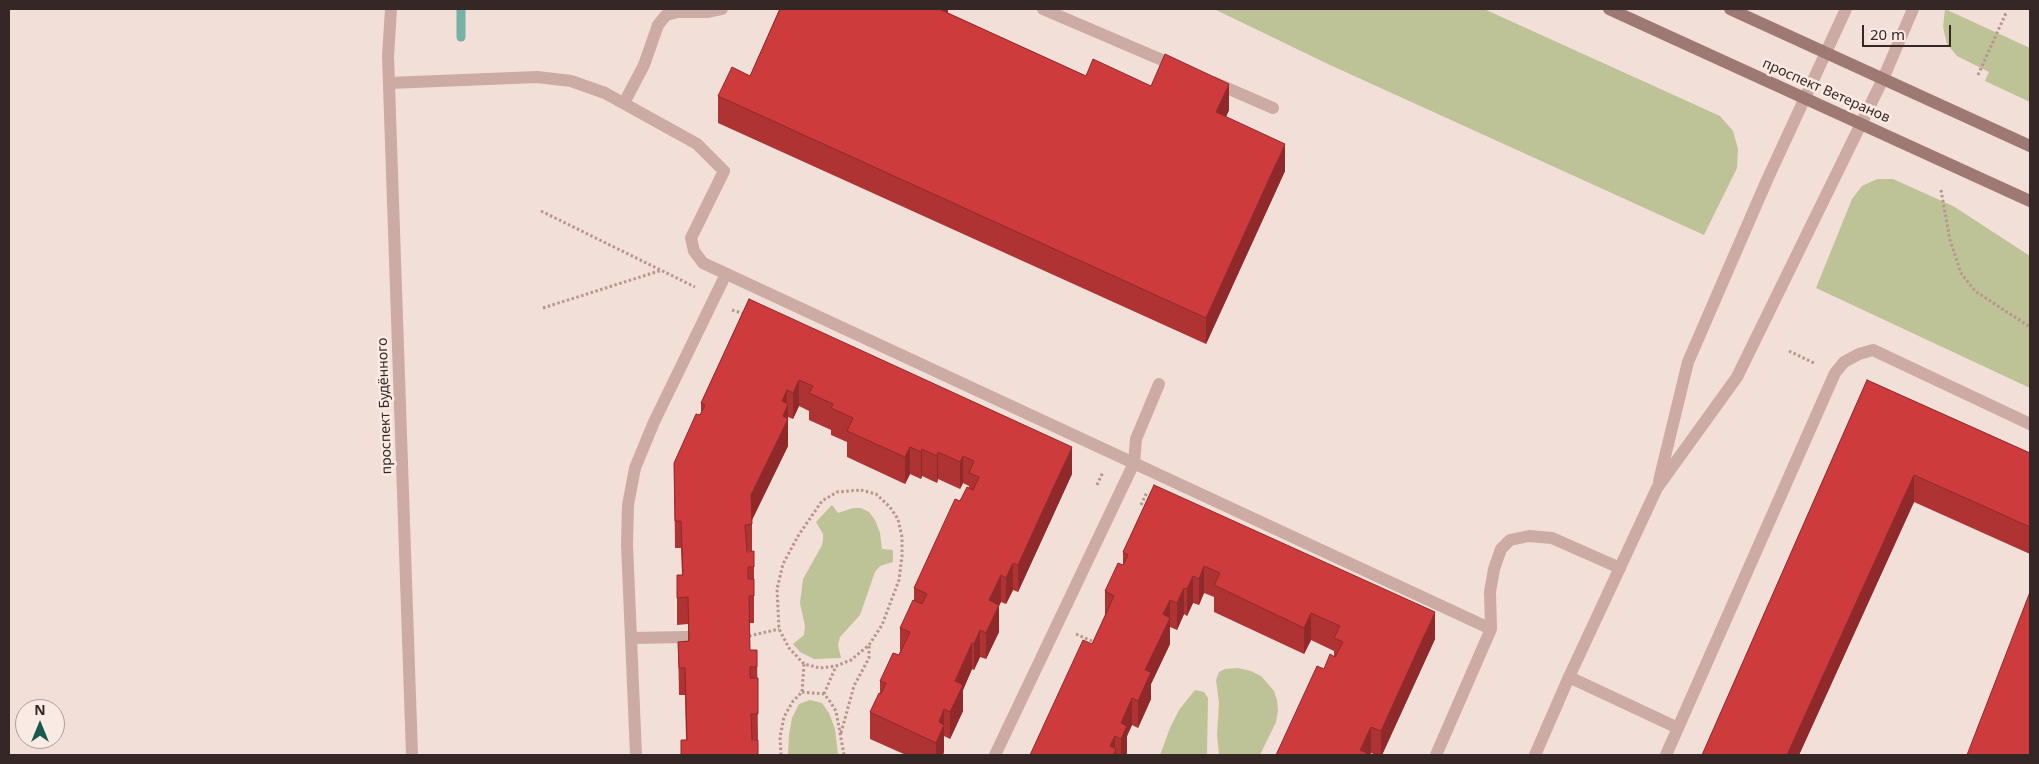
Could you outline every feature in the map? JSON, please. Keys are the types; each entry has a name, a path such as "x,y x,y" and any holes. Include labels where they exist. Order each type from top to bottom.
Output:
{"main road":[{"name":"проспект Ветеранов","path":"1609,9 2030,201"},
{"path":"1730,9 2030,146"}],"street":[{"name":"проспект Будённого","path":"382,9 388,56 412,755"},
{"name":"проспект Будённого","path":"388,56 391,9"},
{"path":"624,103 644,65 658,25 666,15 678,12 708,12 722,9"},
{"path":"1043,9 1185,70"},
{"path":"1657,488 1688,362 1767,180 1846,9"},
{"path":"1535,755 1657,488 1737,377 1883,79 1913,9"},
{"path":"389,82 537,77 571,81 605,93 697,144 724,171 691,238 694,251 703,263 1491,629"},
{"path":"1202,77 1273,108"},
{"path":"636,755 627,545 628,505 635,468 654,422 726,274"},
{"path":"1666,755 1835,373 1844,362 1859,354 1873,350 2030,424"},
{"path":"995,755 1134,463 1136,439 1159,384"},
{"path":"1436,755 1491,629 1490,592 1494,569 1501,549 1510,540 1529,536 1552,538 1620,568"},
{"path":"631,638 688,636"},
{"path":"1569,677 1678,728"}],"path":[{"path":"1978,75 2006,13"},
{"path":"1941,190 1950,240 1961,273 1975,291 2030,327"},
{"path":"541,211 714,297"},
{"path":"543,308 663,270"},
{"path":"725,311 740,312 749,316"},
{"path":"1790,351 1835,373"},
{"path":"1099,466 1103,471"},
{"path":"861,490 876,494 890,507 898,519 902,537 899,580 882,625 869,645 851,660 836,666 820,668 804,664 789,648 779,629 777,589 783,564 798,536 822,501 837,492 861,490"},
{"path":"749,636 779,629"},
{"path":"841,733 854,686 869,658 869,645"},
{"path":"781,755 780,737 784,717 793,701 802,692 804,664"},
{"path":"824,694 836,666"},
{"path":"802,692 824,694 836,711 844,755"}],"green space":[{"path":"1214,9 1484,9 1720,116 1733,131 1738,149 1737,168 1704,235 1330,65"},
{"path":"1945,9 2030,48 2030,102 1985,81 1989,72 1957,56 1947,44 1943,27"},
{"path":"1877,179 1893,179 1953,206 2030,256 2030,388 1816,288 1852,199 1862,186"},
{"path":"832,505 838,513 853,508 861,508 869,512 875,520 880,533 882,549 893,550 893,562 880,566 875,572 860,615 840,637 838,645 841,658 814,659 800,652 793,644 804,635 805,626 800,603 803,579 823,541 823,534 816,522"},
{"path":"1238,668 1261,676 1274,691 1277,700 1276,722 1260,755 1219,755 1217,735 1219,703 1216,680 1219,672 1225,669"},
{"path":"1195,690 1204,692 1208,698 1207,755 1160,755 1179,710"},
{"path":"810,700 822,703 829,713 835,729 838,755 788,755 792,718 799,704"}],"building":[{"path":"780,9 939,9 1086,76 1093,59 1151,86 1165,54 1229,84 1216,112 1285,144 1206,318 718,96 732,67 750,76"},
{"path":"749,299 1072,447 1018,565 1013,563 1006,578 1001,575 989,600 999,605 986,633 980,630 974,644 972,643 955,681 963,685 950,712 944,709 939,722 944,725 936,743 870,712 886,683 880,681 893,653 899,655 910,632 900,628 913,600 922,604 927,594 914,588 955,499 960,501 967,487 973,490 979,477 969,473 974,461 963,456 960,462 938,452 937,456 922,449 921,452 910,447 905,457 847,431 853,418 831,408 833,404 809,393 813,386 799,380 793,393 787,390 782,401 788,404 783,416 788,419 751,495 752,524 745,525 747,552 754,551 754,567 748,567 748,579 754,579 754,596 749,596 750,650 757,650 757,667 750,667 750,678 758,678 758,714 751,714 752,741 758,740 758,755 681,755 681,740 687,740 685,668 679,668 678,642 689,641 688,597 677,598 677,575 683,575 681,521 675,521 674,463 696,414 700,415 705,405 701,403"},
{"path":"1867,380 2030,453 2030,527 1914,475 1787,755 1702,755"},
{"path":"1154,485 1435,612 1381,731 1371,727 1360,750 1367,753 1366,755 1276,755 1317,666 1324,669 1330,654 1335,657 1343,642 1334,638 1340,626 1311,613 1304,628 1214,585 1220,573 1204,566 1199,579 1193,576 1187,589 1184,588 1177,603 1170,600 1163,614 1170,618 1145,670 1151,672 1138,701 1132,698 1121,723 1127,726 1121,739 1115,736 1110,746 1116,749 1114,755 1030,755 1083,640 1092,644 1114,596 1105,591 1118,563 1123,565 1128,555 1123,552"},
{"path":"2030,592 2030,755 1967,755"}],"waterway":[{"path":"461,9 461,37"}]}
